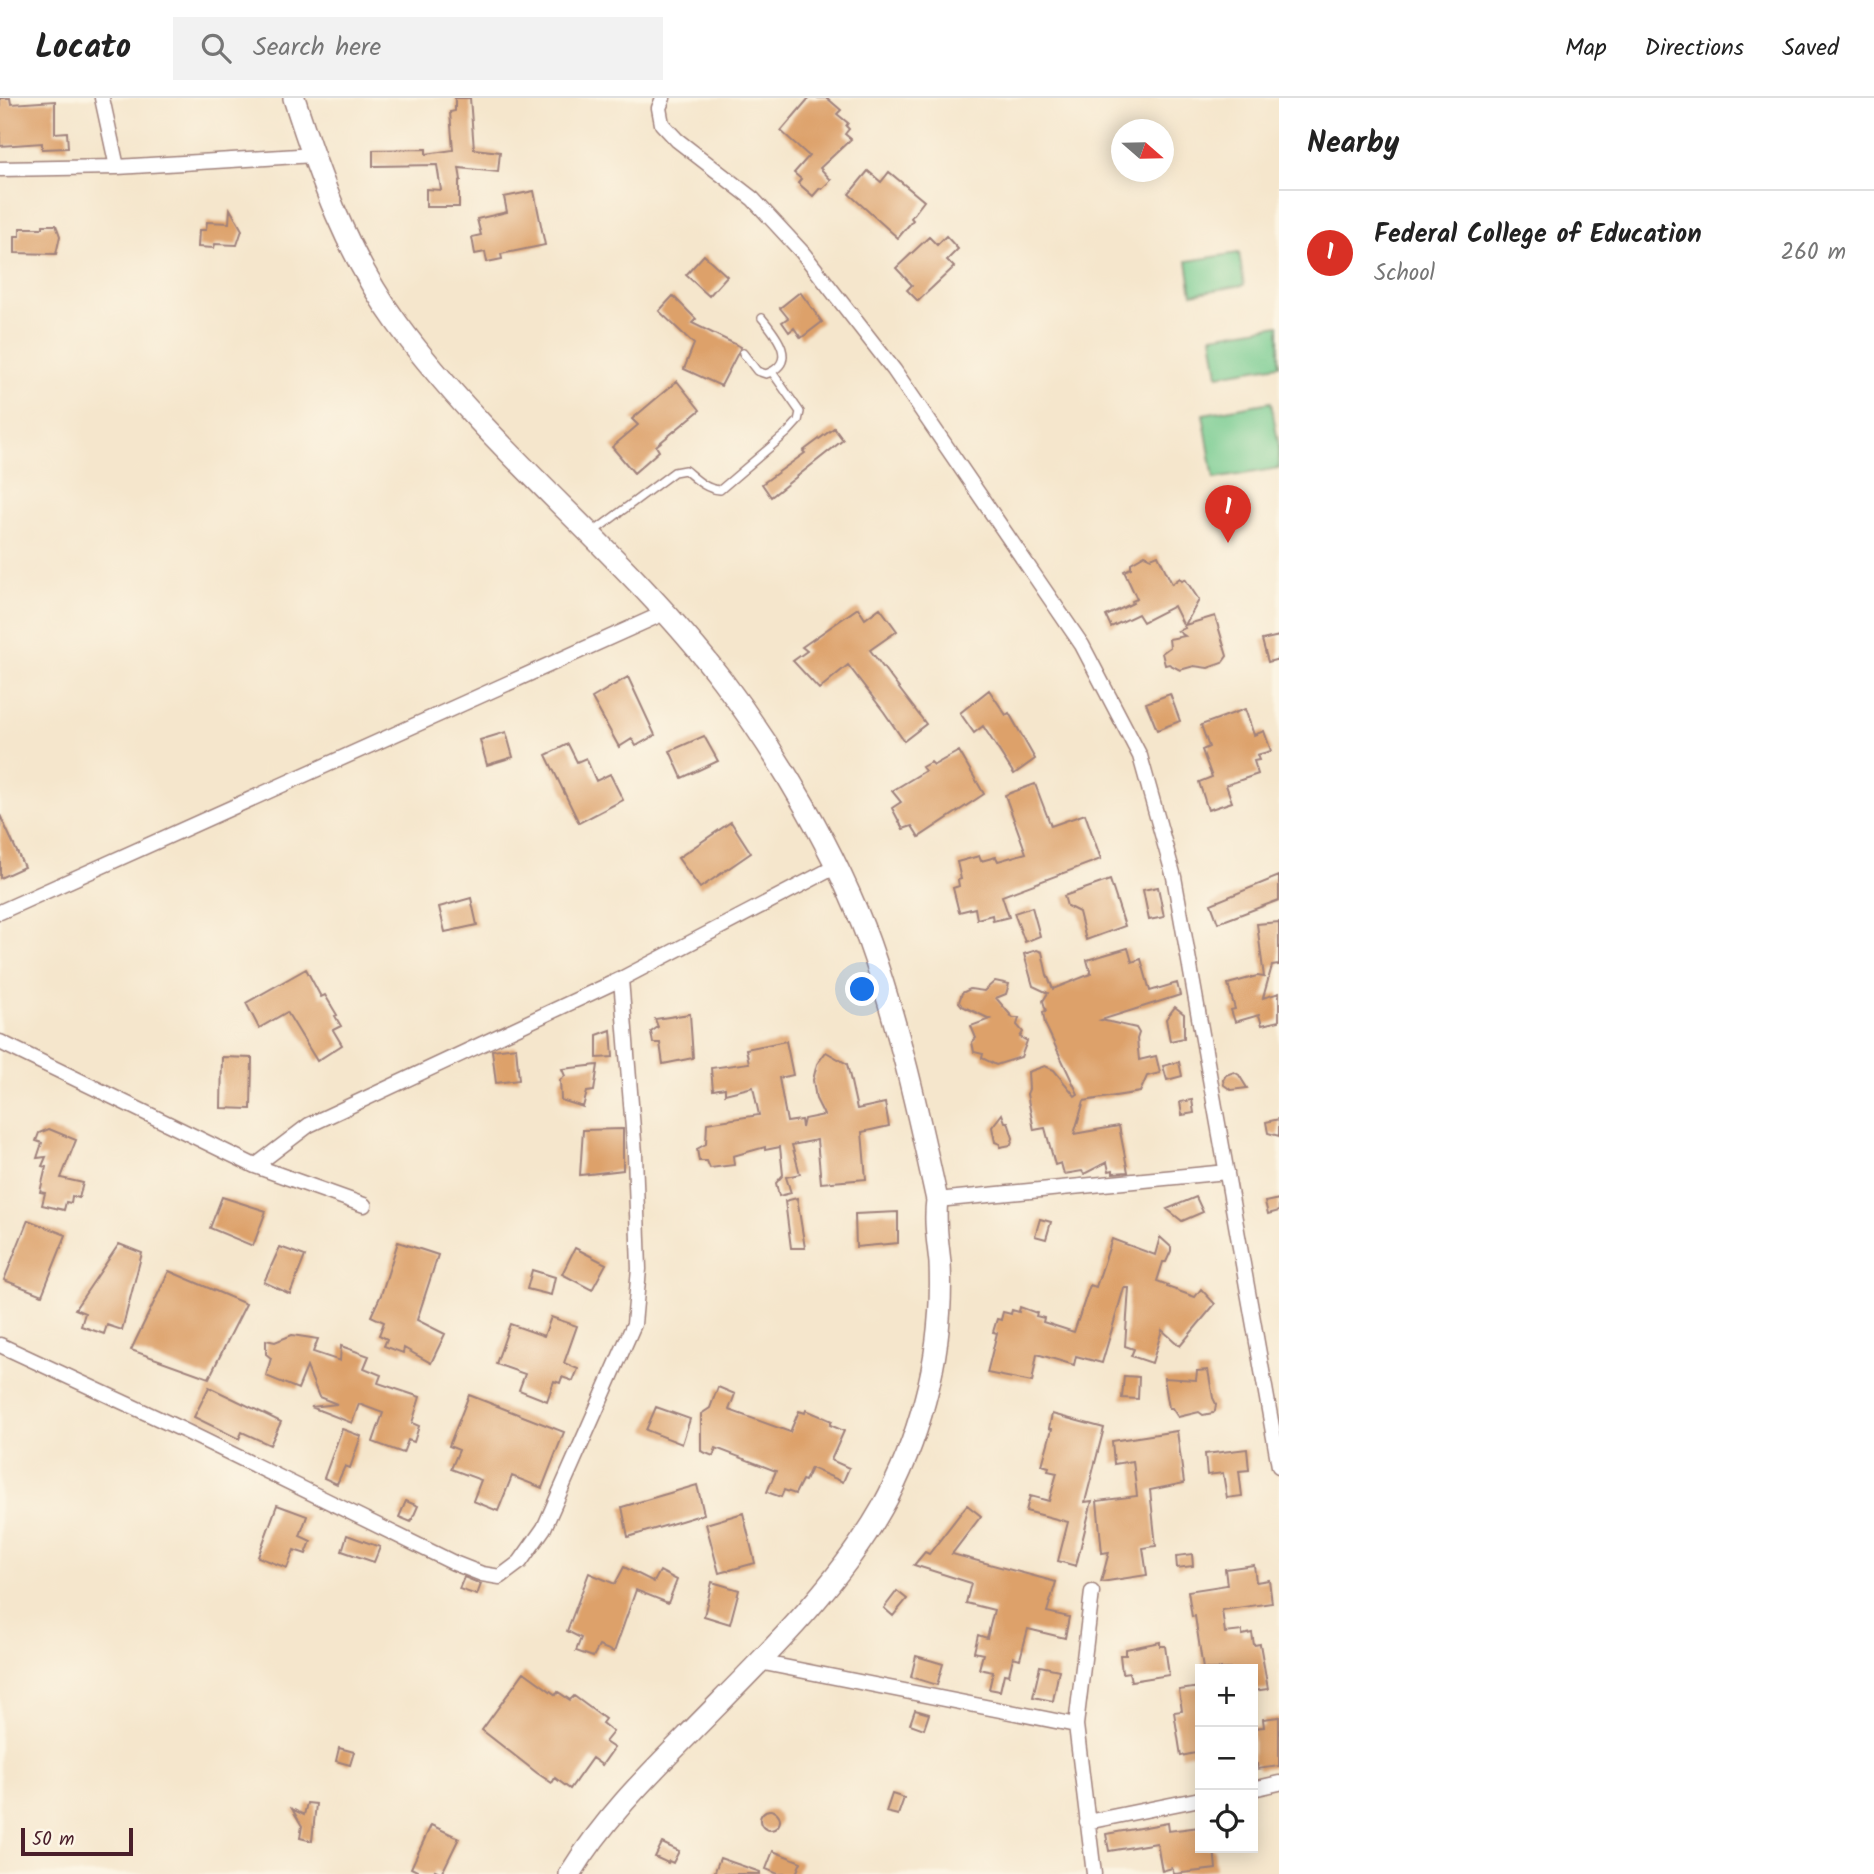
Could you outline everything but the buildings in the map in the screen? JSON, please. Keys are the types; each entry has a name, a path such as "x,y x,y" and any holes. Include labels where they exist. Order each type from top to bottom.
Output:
{"main road":[{"path":"294,98 347,238 396,321 452,390 720,677 798,796 835,867 868,940 898,1031 937,1200 935,1217 940,1263 940,1306 936,1347 925,1401 907,1457 881,1509 839,1572 758,1662 615,1810 570,1874"}],"street":[{"path":"102,98 117,167"},
{"path":"663,98 659,108 662,124 677,140 753,199 802,252 894,369 1082,645 1140,756 1174,877 1279,1466"},
{"path":"0,169 117,167 314,155"},
{"path":"0,912 664,614"},
{"path":"255,1166 309,1125 621,979 835,867"},
{"path":"0,1345 195,1436 454,1563 482,1574 500,1577 520,1562 544,1528 634,1324 639,1269 636,1179 621,979"},
{"path":"0,1042 255,1166 364,1205"},
{"path":"937,1200 1227,1172"},
{"path":"1092,1592 1076,1725 1094,1874"},
{"path":"758,1662 1076,1725"},
{"path":"1258,1788 1279,1783"},
{"path":"1087,1822 1195,1800"}],"lane":[{"path":"743,353 757,371 766,374 772,372 782,361 784,352 779,340 762,318"},
{"path":"589,535 674,472 684,470 711,489 720,490 788,432 798,421 800,412 772,372"}],"green space":[{"path":"1239,253 1244,285 1192,294 1187,261"},
{"path":"1279,325 1279,365 1218,375 1212,336"},
{"path":"1271,402 1279,447 1279,468 1214,479 1203,414"}],"place":[{"name":"Federal College of Education","path":"1228,543"}]}
